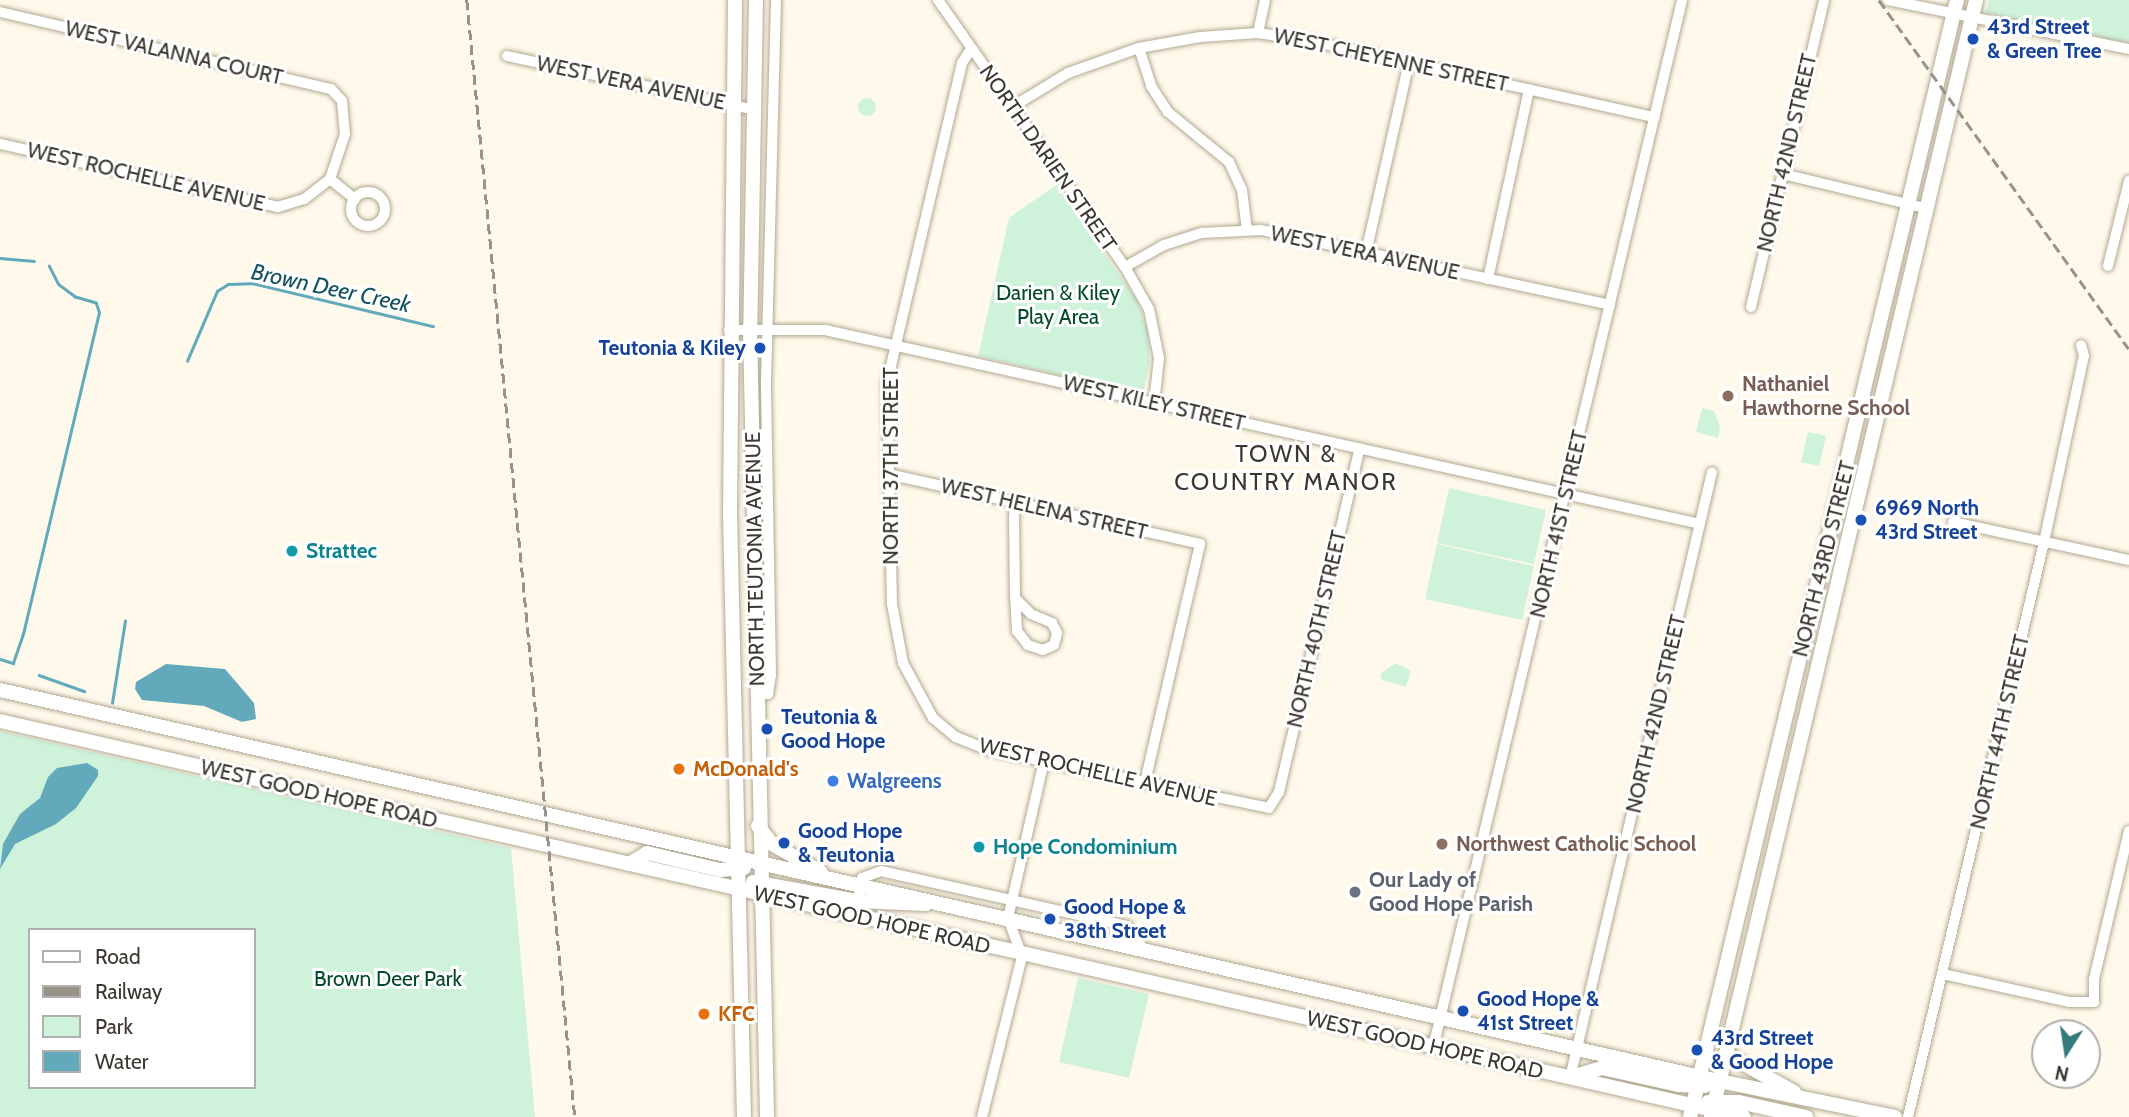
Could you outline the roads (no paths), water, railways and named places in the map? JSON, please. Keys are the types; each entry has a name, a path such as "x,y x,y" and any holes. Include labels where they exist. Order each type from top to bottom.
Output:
{"main road":[{"name":"NORTH TEUTONIA AVENUE","path":"734,0 729,330 736,888 744,1117"},
{"name":"NORTH TEUTONIA AVENUE","path":"756,0 750,330 763,694 758,863 767,1117"},
{"name":"NORTH 43RD STREET","path":"1713,1110 1976,0"},
{"name":"NORTH 43RD STREET","path":"1691,1112 1956,7"},
{"name":"WEST GOOD HOPE ROAD","path":"0,690 736,864"},
{"name":"WEST GOOD HOPE ROAD","path":"0,721 736,888"},
{"path":"758,826 772,844 835,880"},
{"path":"629,864 647,853 736,864 758,863"},
{"name":"WEST GOOD HOPE ROAD","path":"758,863 835,880 863,879 938,903 1577,1048 1698,1082 1720,1081 1895,1117"},
{"path":"736,888 760,887 857,909 938,903"},
{"name":"WEST GOOD HOPE ROAD","path":"857,909 1022,956 1570,1078 1691,1112 1713,1110 1744,1117"},
{"path":"1726,1054 1804,1098"},
{"path":"1570,1078 1602,1068 1698,1082"},
{"path":"1713,1110 1806,1117"}],"street":[{"name":"NORTH TEUTONIA AVENUE","path":"763,694 767,330 776,0"},
{"name":"NORTH DARIEN STREET","path":"938,0 1125,267 1149,309 1159,358 1154,403"},
{"path":"1258,33 1265,0"},
{"name":"NORTH 41ST STREET","path":"1433,1048 1682,0"},
{"name":"NORTH 42ND STREET","path":"1751,307 1824,0"},
{"path":"1888,0 1956,7 1971,19 2129,49"},
{"name":"WEST VALANNA COURT","path":"0,12 331,89 342,101 344,143 330,179"},
{"name":"WEST CHEYENNE STREET","path":"1012,107 1068,73 1139,48 1200,37 1258,33 1409,62 1655,117"},
{"name":"NORTH 37TH STREET","path":"933,718 903,663 892,604 887,383 893,345 962,63 971,48"},
{"path":"1139,48 1151,86 1168,112 1229,162 1242,190 1247,229"},
{"name":"WEST VERA AVENUE","path":"507,56 754,110"},
{"path":"1366,253 1409,62"},
{"path":"1488,279 1529,89"},
{"name":"WEST ROCHELLE AVENUE","path":"0,144 266,206 304,199 330,179"},
{"path":"1783,174 1925,208"},
{"path":"330,179 355,198"},
{"path":"2108,266 2129,181"},
{"name":"WEST VERA AVENUE","path":"1125,267 1164,245 1202,233 1247,229 1610,305"},
{"name":"WEST KILEY STREET","path":"729,330 825,330 1700,524"},
{"name":"NORTH 44TH STREET","path":"1908,1117 2044,542 2084,356 2081,345"},
{"name":"NORTH 40TH STREET","path":"1269,808 1279,792 1360,448"},
{"name":"NORTH 42ND STREET","path":"1570,1078 1712,472"},
{"name":"WEST HELENA STREET","path":"888,474 1200,544 1145,783"},
{"path":"1015,598 1031,614 1052,623 1056,633 1054,645 1043,650 1028,645 1017,631 1015,598 1016,502"},
{"path":"1953,522 2129,560"},
{"name":"WEST ROCHELLE AVENUE","path":"933,718 956,737 985,749 1269,808"},
{"path":"982,1117 1022,956 1008,918 1044,761"},
{"path":"1943,974 2069,1002 2094,1002 2094,979 2129,831"},
{"name":"WEST GOOD HOPE ROAD","path":"863,879 881,871 1127,926 1144,949"},
{"path":"857,909 863,879"}],"water":[{"path":"166,664 225,669 254,703 256,719 242,722 204,706 142,700 135,689 136,682"},
{"path":"87,763 98,770 98,776 76,808 56,824 15,844 0,869 3,844 20,814 40,798 48,777 57,768"}],"waterway":[{"path":"0,258 34,261"},
{"path":"0,659 13,663 23,634 99,313 96,303 75,297 58,284 49,266"},
{"name":"Brown Deer Creek","path":"187,361 217,291 228,284 252,283 433,326"},
{"name":"Brown Deer Creek","path":"112,703 125,621"},
{"path":"39,675 84,691"}],"railway":[{"path":"467,0 575,1117"},
{"path":"1879,0 2129,349"}],"place":[{"name":"43rd Street & Green Tree","path":"1973,39"},
{"name":"Teutonia & Kiley","path":"760,348"},
{"name":"Nathaniel Hawthorne School","path":"1728,396"},
{"name":"6969 North 43rd Street","path":"1861,520"},
{"name":"Strattec","path":"292,551"},
{"name":"Teutonia & Good Hope","path":"767,729"},
{"name":"McDonald's","path":"679,769"},
{"name":"Walgreens","path":"833,781"},
{"name":"Good Hope & Teutonia","path":"784,843"},
{"name":"Northwest Catholic School","path":"1442,844"},
{"name":"Hope Condominium","path":"979,847"},
{"name":"Our Lady of Good Hope Parish","path":"1355,892"},
{"name":"Good Hope & 38th Street","path":"1050,919"},
{"name":"Good Hope & 41st Street","path":"1463,1011"},
{"name":"KFC","path":"704,1014"},
{"name":"43rd Street & Good Hope","path":"1697,1050"}],"district":[{"name":"TOWN & COUNTRY MANOR","path":"1286,468"}],"park label":[{"name":"Darien & Kiley Play Area","path":"1058,305"},
{"name":"Brown Deer Park","path":"388,979"}]}
